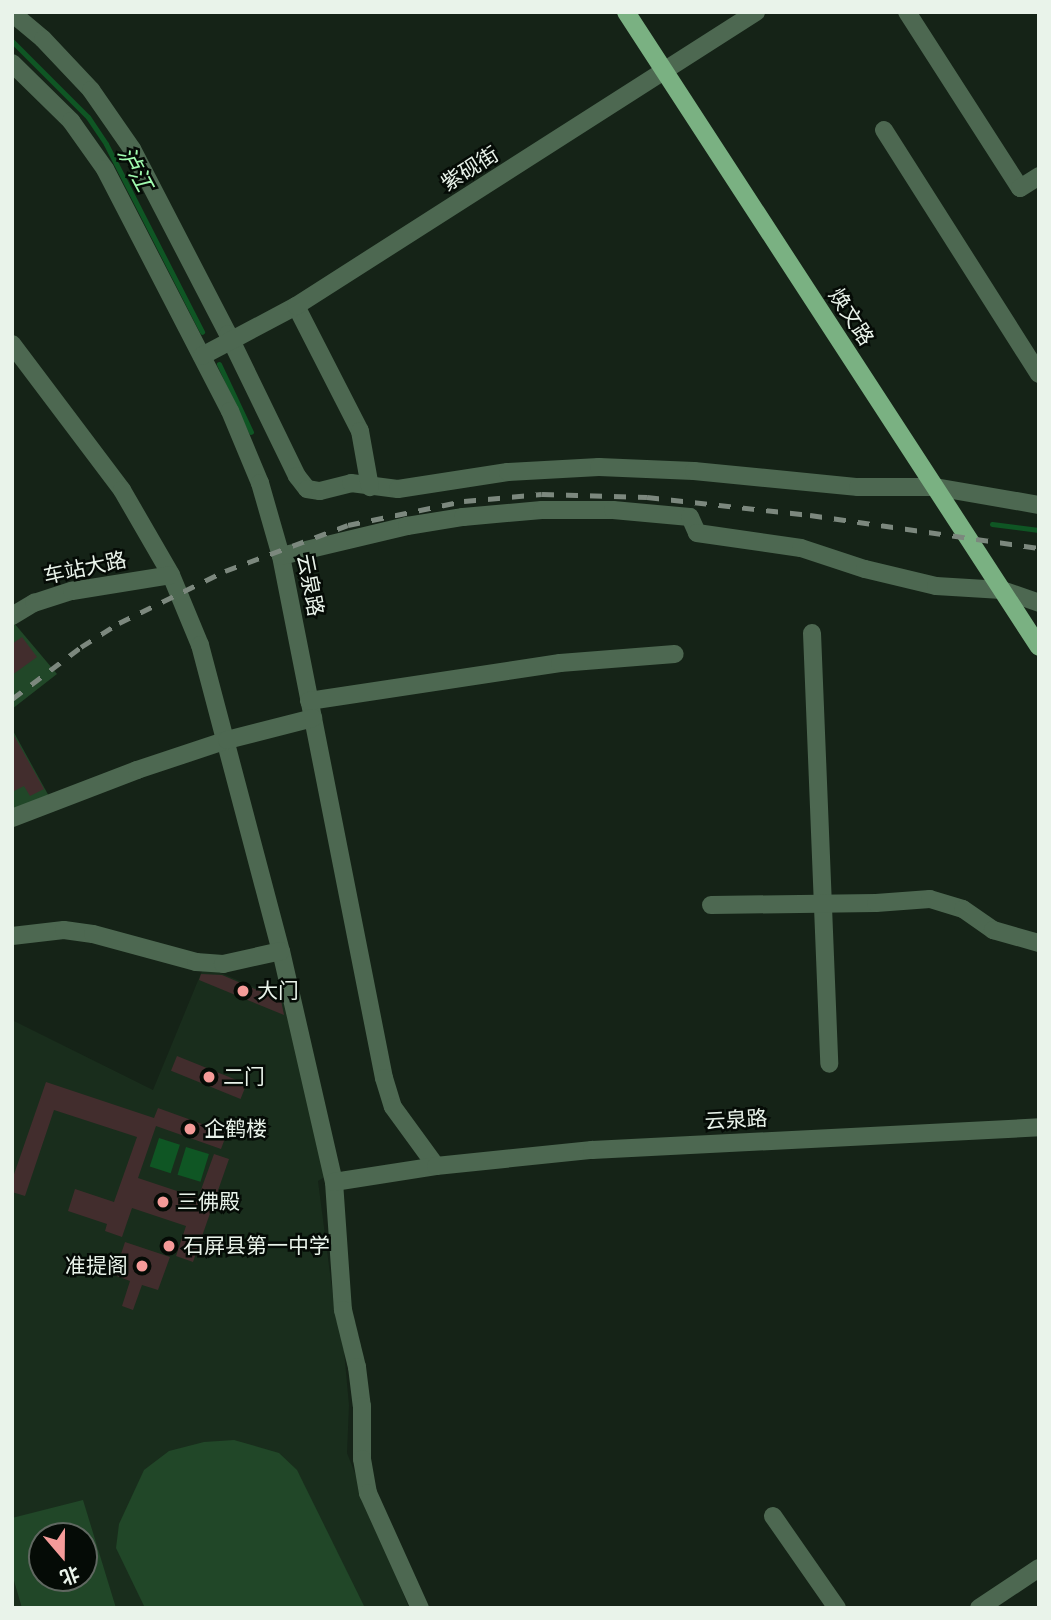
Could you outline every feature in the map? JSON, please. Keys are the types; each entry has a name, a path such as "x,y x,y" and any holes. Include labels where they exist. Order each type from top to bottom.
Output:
{"main road":[{"name":"焕文路","path":"626,12 1039,647"}],"street":[{"name":"紫砚街","path":"202,356 296,306 756,12"},
{"path":"907,12 1020,188 1039,176"},
{"path":"12,13 64,59 109,113 160,200 232,341 296,476 307,489 320,491 351,483 398,489 508,472 599,467 694,471 858,486 935,487 1039,505"},
{"name":"云泉路","path":"12,63 55,102 99,159 202,356 245,446 271,516 281,556 384,1078 393,1107 436,1166"},
{"path":"884,130 1039,374"},
{"path":"296,306 360,432 370,487"},
{"path":"12,344 122,490 171,575 200,645 281,951 334,1182 343,1310 357,1367 362,1406 362,1459 368,1493 420,1608"},
{"path":"245,446 275,432"},
{"path":"281,556 407,526 463,517 542,510 613,510 690,517 696,533 801,548 865,569 936,586 1002,590 1039,603"},
{"name":"车站大路","path":"12,616 34,603 72,591 171,575"},
{"path":"812,633 829,1064"},
{"path":"12,818 136,770 311,710 560,663 675,654"},
{"path":"710,905 930,899 963,909 993,930 1039,943"},
{"path":"12,936 64,930 93,934 196,962 223,964 281,951"},
{"name":"云泉路","path":"334,1182 436,1166 592,1150 1039,1127"},
{"path":"773,1516 837,1608"},
{"path":"979,1608 1039,1568"}],"shaded area":[{"path":"14,623 57,674 12,709 12,625"},
{"path":"12,729 56,809 12,824"},
{"name":"石屏县第一中学","path":"204,966 290,1002 328,1175 318,1181 335,1312 342,1329 349,1405 347,1453 409,1608 12,1608 12,1020 153,1090"},
{"path":"159,1138 180,1145 171,1173 150,1167"},
{"path":"186,1147 209,1154 200,1182 178,1175"},
{"path":"234,1440 279,1453 297,1470 365,1608 145,1608 116,1548 119,1524 144,1470 169,1451 204,1442"},
{"path":"83,1500 90,1522 28,1522 28,1592 98,1592 98,1549 116,1608 22,1608 12,1574 12,1518"}],"building":[{"path":"22,637 37,657 12,675 12,644"},
{"path":"12,732 44,789 30,796 24,786 12,792"},
{"path":"201,974 222,975 281,1000 284,1015 199,980"},
{"path":"177,1056 247,1084 241,1099 171,1071"},
{"path":"46,1082 154,1118 158,1108 227,1133 221,1149 156,1126 138,1178 198,1198 214,1154 229,1159 193,1262 176,1256 186,1226 132,1208 122,1237 105,1231 107,1224 68,1211 75,1189 114,1202 137,1137 54,1110 25,1196 12,1192 12,1180"},
{"name":"准提阁","path":"125,1242 170,1257 158,1290 142,1285 133,1310 122,1306 130,1281 114,1275"}],"waterway":[{"name":"泸江","path":"12,41 88,117 106,144 202,332"},
{"name":"泸江","path":"219,364 251,432"},
{"name":"泸江","path":"992,524 1039,530"}],"railway":[{"path":"12,699 81,647 119,623 225,571 348,525 464,501 542,494 647,497 810,515 1039,548"}],"place":[{"name":"大门","path":"243,991"},
{"name":"二门","path":"209,1077"},
{"name":"企鹤楼","path":"190,1129"},
{"name":"三佛殿","path":"163,1202"},
{"name":"石屏县第一中学","path":"169,1246"},
{"name":"准提阁","path":"142,1266"}]}
